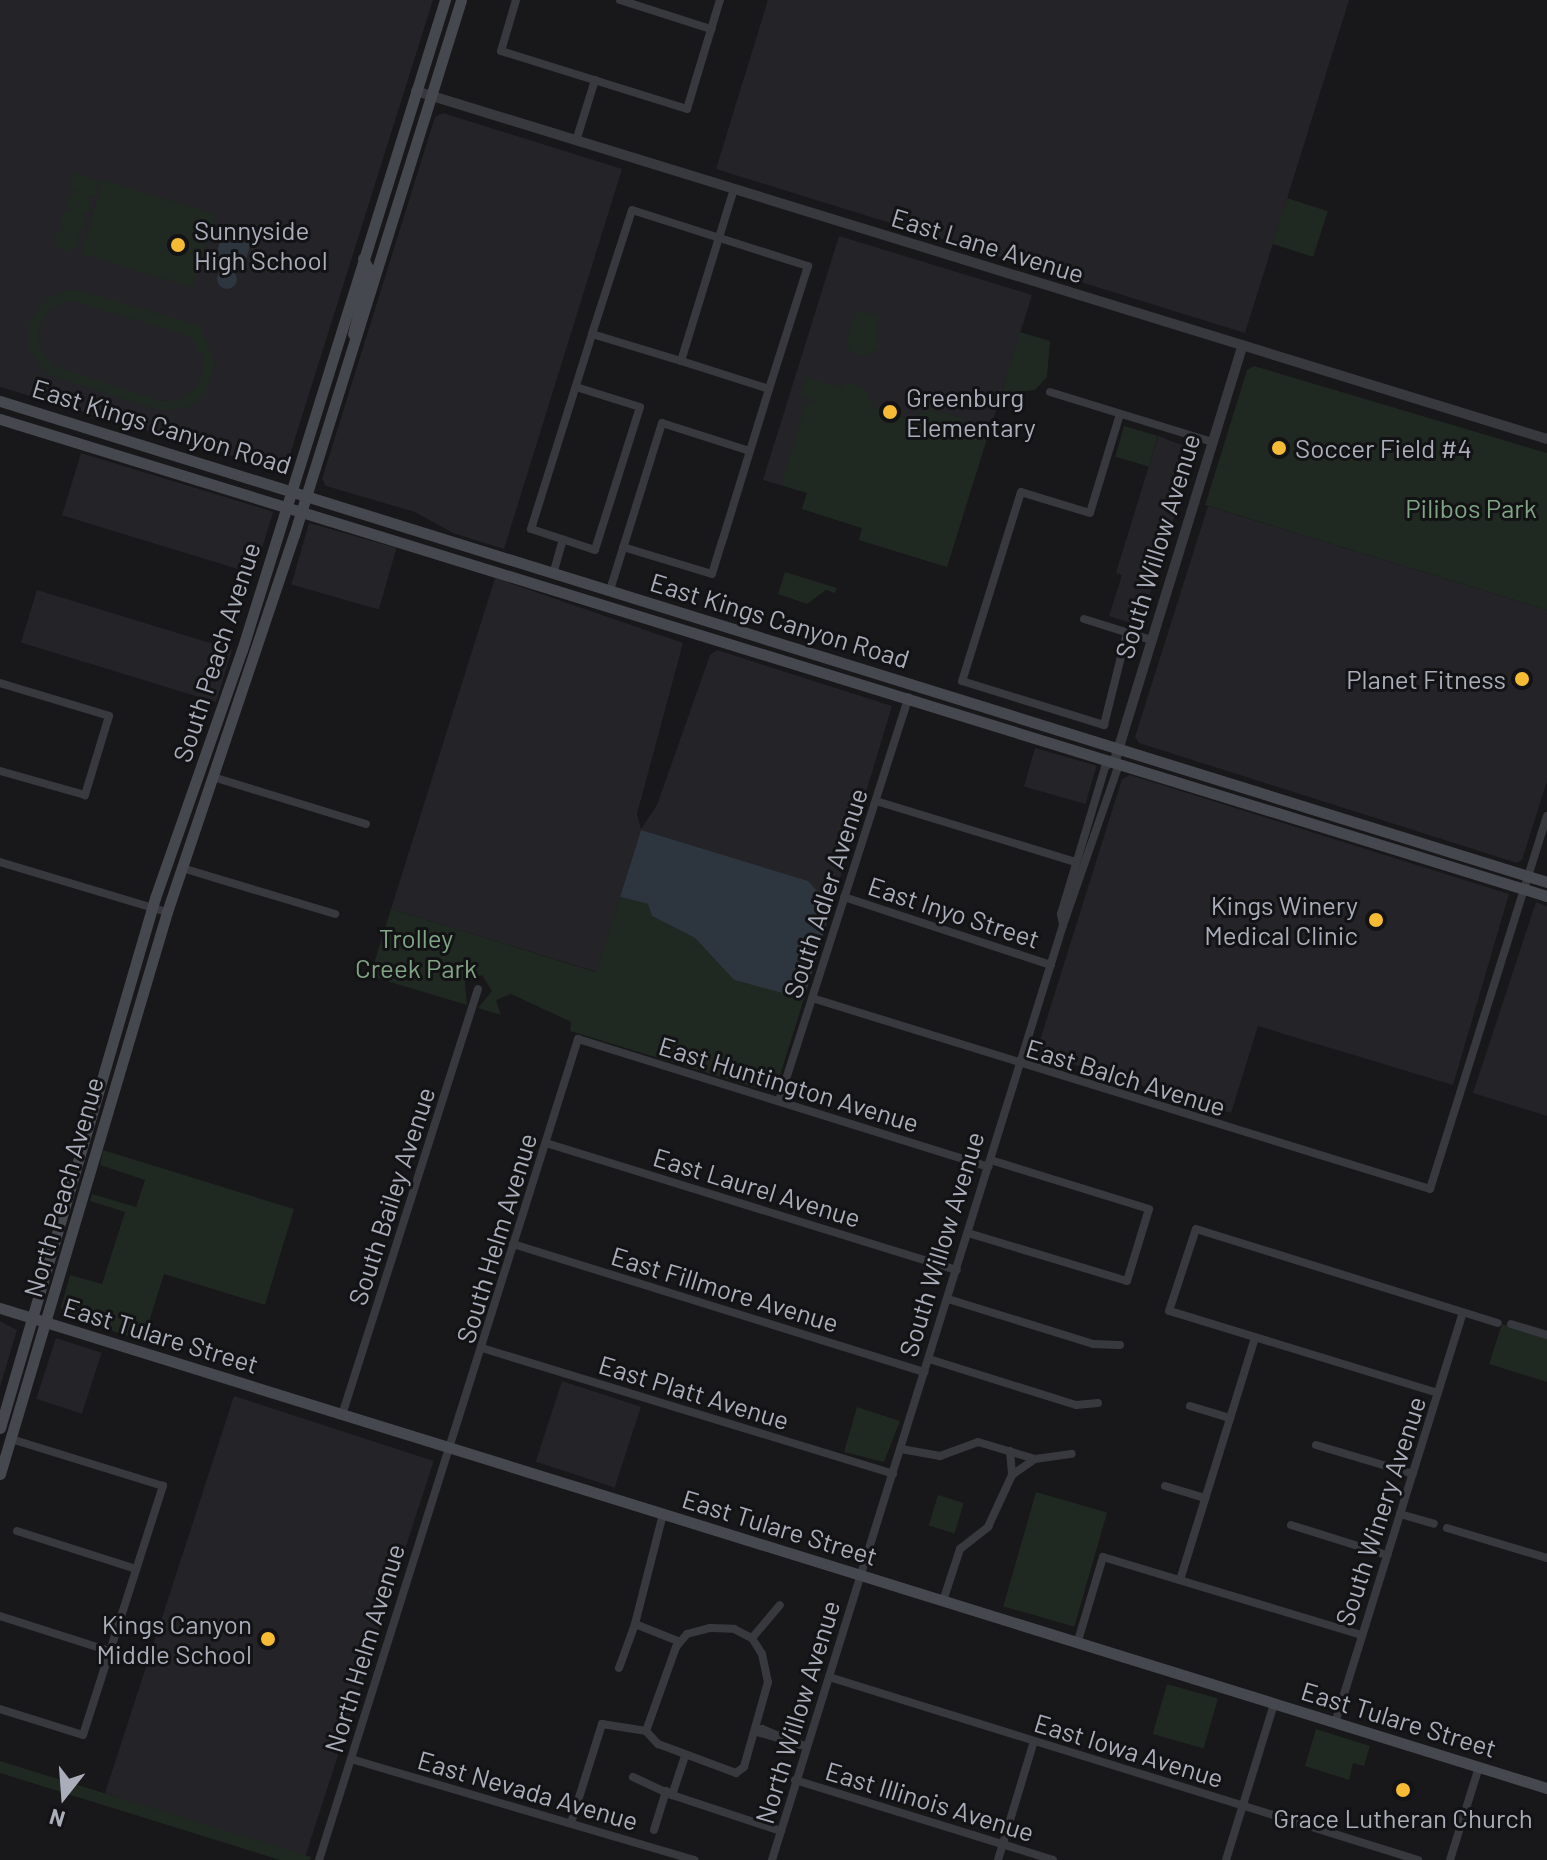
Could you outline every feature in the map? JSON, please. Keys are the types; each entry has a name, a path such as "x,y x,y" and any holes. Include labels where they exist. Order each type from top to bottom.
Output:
{"main road":[{"name":"South Peach Avenue","path":"33,1319 152,906 242,650 445,0"},
{"path":"447,45 454,0"},
{"name":"South Peach Avenue","path":"167,912 308,492 461,0"},
{"path":"379,263 373,254 389,198 391,170"},
{"path":"352,351 354,319 369,270 363,258"},
{"name":"East Kings Canyon Road","path":"0,401 308,492 553,574 1547,882"},
{"name":"East Kings Canyon Road","path":"0,419 1115,760 1547,896"},
{"path":"235,711 242,650"},
{"path":"213,777 210,768 227,694"},
{"path":"182,868 178,857 193,795"},
{"name":"North Peach Avenue","path":"0,1474 167,912"},
{"name":"East Tulare Street","path":"0,1308 1547,1788"},
{"name":"North Peach Avenue","path":"0,1428 33,1319"}],"street":[{"path":"516,0 501,51 687,109 720,0"},
{"path":"620,0 711,29"},
{"path":"576,141 595,80"},
{"name":"East Lane Avenue","path":"416,91 1547,439"},
{"path":"681,361 734,189"},
{"path":"576,387 640,407 595,550 531,529 632,210 808,266 712,574 623,547"},
{"path":"592,334 769,389"},
{"name":"South Willow Avenue","path":"860,1575 1063,925 1117,770 1115,760 1242,346"},
{"path":"1050,392 1213,442"},
{"path":"1120,414 1090,513 1021,492 962,681 1104,725 1127,633"},
{"path":"610,590 662,423 750,451"},
{"path":"553,574 563,539"},
{"path":"1084,619 1151,640"},
{"path":"0,683 109,716 85,795 0,772"},
{"name":"South Adler Avenue","path":"779,1101 909,697"},
{"name":"South Willow Avenue","path":"1063,925 1061,914 1105,767 1115,760"},
{"path":"213,777 366,824"},
{"path":"876,801 1076,862"},
{"path":"1525,889 1547,816"},
{"path":"0,862 167,912"},
{"path":"182,868 335,914"},
{"name":"East Balch Avenue","path":"812,998 1020,1065 1430,1189 1525,889"},
{"name":"East Inyo Street","path":"844,897 1051,965"},
{"name":"South Bailey Avenue","path":"342,1415 478,989"},
{"name":"East Huntington Avenue","path":"578,1039 1149,1209 1140,1253 1127,1281 968,1233"},
{"name":"South Helm Avenue","path":"450,1449 578,1039"},
{"name":"East Laurel Avenue","path":"546,1143 957,1270"},
{"path":"1438,1393 1169,1311 1181,1266 1196,1229 1498,1323"},
{"name":"East Fillmore Avenue","path":"513,1244 925,1372"},
{"path":"948,1299 1098,1345 1120,1345"},
{"name":"South Winery Avenue","path":"1335,1723 1463,1312"},
{"path":"1511,1324 1547,1335"},
{"path":"1180,1580 1255,1337"},
{"name":"East Platt Avenue","path":"482,1348 893,1474"},
{"path":"929,1359 1076,1405 1098,1403"},
{"path":"1190,1406 1230,1418"},
{"path":"0,1709 83,1735 163,1486 11,1439"},
{"path":"901,1449 940,1456 978,1442 1035,1459 1072,1454"},
{"path":"1316,1445 1413,1474"},
{"name":"North Helm Avenue","path":"319,1860 450,1449"},
{"path":"943,1601 960,1549 988,1527 1012,1475 1010,1451"},
{"path":"1012,1475 1035,1459"},
{"path":"1165,1486 1205,1498"},
{"path":"619,1668 635,1624 663,1514"},
{"path":"1400,1514 1434,1524"},
{"path":"1291,1525 1387,1555"},
{"path":"1447,1528 1546,1557 1547,1547"},
{"path":"17,1531 136,1569"},
{"path":"1077,1644 1103,1557 1361,1635"},
{"name":"North Willow Avenue","path":"772,1860 804,1746 860,1575"},
{"path":"752,1638 780,1605"},
{"path":"0,1616 110,1651"},
{"path":"635,1624 680,1642"},
{"path":"571,1823 602,1724 646,1731 658,1744 728,1774 744,1767 768,1682 762,1654 752,1638 734,1629 710,1628 687,1634 680,1642 646,1731"},
{"name":"East Iowa Avenue","path":"829,1677 1418,1860"},
{"path":"1226,1860 1274,1704"},
{"path":"998,1860 1034,1741"},
{"path":"654,1830 685,1756"},
{"name":"East Nevada Avenue","path":"351,1759 694,1860"},
{"path":"1450,1860 1479,1767"},
{"path":"633,1777 669,1793 781,1831"},
{"name":"East Illinois Avenue","path":"795,1780 1053,1860"}],"shaded area":[{"name":"Sunnyside High School","path":"0,0 433,0 286,467 280,470 0,387"},
{"path":"768,0 1349,0 1245,333 716,169"},
{"path":"443,113 622,169 504,549 453,533 415,512 326,486 322,479 435,117"},
{"path":"222,235 251,244 244,267 215,258"},
{"name":"Greenburg Elementary","path":"839,236 1032,295 947,567 859,540 862,528 802,509 807,493 763,480"},
{"path":"223,269 231,269 237,279 231,289 223,289 217,283 217,275"},
{"path":"1158,436 1195,450 1140,626 1109,616 1122,575 1116,573"},
{"path":"81,453 273,512 254,574 62,515"},
{"path":"1208,506 1547,610 1547,781 1522,860 1517,863 1139,743 1135,737"},
{"path":"309,523 396,548 379,610 291,585"},
{"path":"495,578 683,643 637,814 641,829 657,805 710,655 717,650 892,706 834,898 641,830 597,972 391,909"},
{"path":"37,590 232,650 216,702 21,643"},
{"path":"1035,748 1097,766 1085,804 1024,786"},
{"path":"1130,775 1509,894 1453,1085 1258,1026 1231,1113 1036,1053 1122,779"},
{"path":"641,830 808,881 819,893 834,898 804,999 734,980 695,938 652,916 648,904 620,897"},
{"path":"1536,902 1547,906 1547,1116 1473,1093"},
{"path":"0,1321 17,1330 0,1387"},
{"path":"56,1338 102,1353 82,1414 36,1399"},
{"path":"562,1381 641,1407 615,1487 536,1462"},
{"name":"Kings Canyon Middle School","path":"234,1396 434,1461 305,1858 105,1794"}],"green space":[{"path":"74,173 100,181 95,197 69,189"},
{"path":"103,180 215,214 192,288 80,254"},
{"path":"79,191 90,198 91,203 84,214 79,215 68,208 67,203 74,192"},
{"path":"1287,198 1328,211 1313,257 1272,244"},
{"path":"73,209 84,216 85,221 78,232 73,233 62,226 61,221 68,210"},
{"path":"67,227 78,234 79,239 72,250 67,251 56,244 55,239 62,228"},
{"path":"74,289 201,326 215,365 206,393 189,407 161,411 47,374 30,351 30,322 47,298","holes":["69,300 189,336 204,359 198,387 179,400 162,401 53,366 40,347 38,330 49,310"]},
{"path":"856,310 878,316 878,349 863,356 850,352 846,342"},
{"path":"1020,332 1050,341 1047,377 1035,390 1001,394"},
{"name":"Pilibos Park","path":"1254,366 1547,453 1547,610 1205,505 1247,370"},
{"path":"806,377 842,388 844,381 863,387 876,409 909,419 928,409 963,418 961,427 988,435 947,567 859,540 862,528 802,509 807,493 781,485 806,402 819,403 800,396"},
{"path":"1124,426 1158,436 1149,466 1115,457"},
{"path":"785,572 837,588 835,593 826,590 807,604 778,594"},
{"name":"Trolley Creek Park","path":"620,897 648,904 652,916 695,938 734,980 804,999 776,1088 770,1092 570,1031 571,1022 511,994 496,1000 501,1015 478,1008 492,991 482,975 465,982 467,1005 370,976 391,909 596,972"},
{"path":"103,1150 294,1209 265,1305 164,1274 143,1341 64,1315 61,1307 70,1275 102,1284 125,1212 90,1201 92,1194 136,1207 145,1180 100,1165"},
{"path":"1502,1324 1547,1338 1547,1382 1489,1364"},
{"path":"857,1407 900,1421 884,1462 844,1452"},
{"path":"1036,1492 1107,1512 1074,1627 1003,1606"},
{"path":"938,1495 964,1503 954,1533 929,1526"},
{"path":"1167,1684 1218,1699 1204,1749 1153,1734"},
{"path":"1316,1729 1370,1746 1364,1766 1353,1763 1349,1780 1305,1766"},
{"path":"0,1761 311,1857 310,1860 280,1860 0,1773"}],"place":[{"name":"Sunnyside High School","path":"178,245"},
{"name":"Greenburg Elementary","path":"890,412"},
{"name":"Soccer Field #4","path":"1279,448"},
{"name":"Planet Fitness","path":"1522,679"},
{"name":"Kings Winery Medical Clinic","path":"1376,920"},
{"name":"Kings Canyon Middle School","path":"268,1639"},
{"name":"Grace Lutheran Church","path":"1403,1790"}]}
